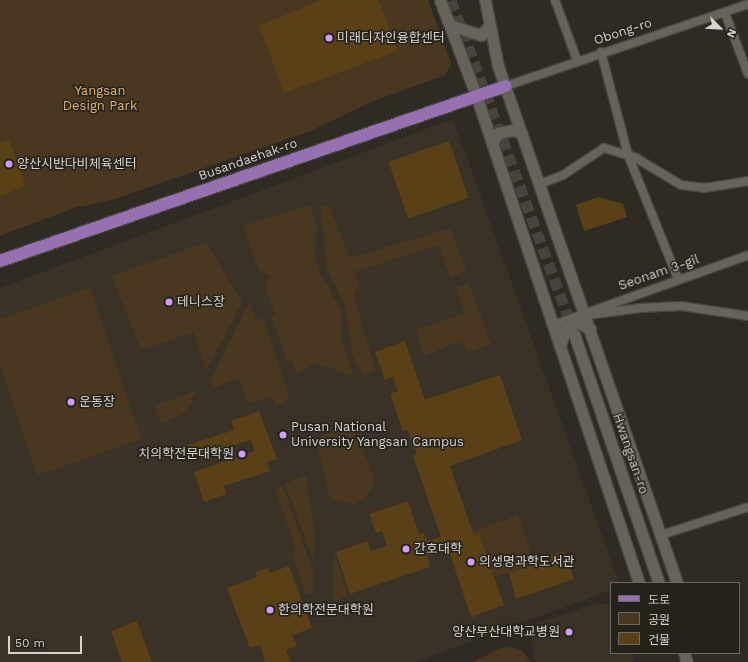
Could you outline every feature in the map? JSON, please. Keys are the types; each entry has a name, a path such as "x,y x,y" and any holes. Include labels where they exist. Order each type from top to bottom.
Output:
{"main road":[{"path":"440,0 476,95 639,582"},
{"path":"485,0 498,66 677,582"},
{"path":"450,25 481,35 490,25"},
{"name":"Busandaehak-ro","path":"0,261 476,95 506,86"},
{"path":"492,143 498,133 513,130 522,133"},
{"path":"560,348 566,326 577,322 590,329"},
{"name":"Hwangsan-ro","path":"574,334 659,582"}],"street":[{"path":"555,0 577,60"},
{"name":"Obong-ro","path":"506,86 577,60 725,13 748,4"},
{"path":"725,13 748,73"},
{"path":"601,52 628,155 678,279"},
{"path":"540,184 563,175 604,148 628,155 659,170 681,185 704,188 748,181"},
{"name":"Seonam 3-gil","path":"583,315 678,279 748,255"},
{"path":"553,324 583,315 640,308 681,306 748,316"},
{"path":"661,536 748,507"}],"shaded area":[{"name":"Pusan National University Yangsan Campus","path":"453,119 619,582 610,582 610,590 415,662 0,662 0,288"},
{"name":"양산부산대학교병원","path":"596,603 610,605 610,654 631,654 634,662 535,662 531,636 524,628"}],"green space":[{"name":"Yangsan Design Park","path":"0,0 428,0 451,64 445,75 371,102 308,132 112,200 74,208 0,236"},
{"path":"320,204 330,208 350,258 448,229 452,231 466,271 450,277 438,245 354,272 359,285 353,294 376,371 363,375 352,355 345,304 327,269"},
{"path":"310,205 317,226 315,258 319,271 341,311 342,342 354,376 316,363 297,373 291,360 287,360 271,316 275,315 265,286 270,276 259,270 243,226"},
{"name":"테니스장","path":"206,242 242,302 206,371 193,332 141,350 112,276"},
{"path":"469,284 491,344 467,353 462,340 424,356 416,330 465,313 456,288"},
{"name":"운동장","path":"90,288 142,439 37,475 0,366 0,319"},
{"path":"250,300 256,320 263,318 287,390 288,398 282,405 275,405 272,396 248,404 239,378 213,388 210,382"},
{"path":"197,390 186,413 161,423 154,406"},
{"path":"353,423 375,481 368,496 354,504 330,499 316,438"},
{"path":"306,475 314,525 314,562 285,484"},
{"path":"283,486 313,572 313,592 306,595 292,550 296,549 275,488"},
{"path":"518,515 532,555 538,553 541,562 495,577 479,535 472,537 471,532"},
{"path":"334,552 348,595 333,602 333,571"},
{"path":"513,647 521,650 531,662 473,662 501,648"}],"building":[{"name":"미래디자인융합센터","path":"321,0 378,0 398,51 284,93 259,26"},
{"name":"양산시반다비체육센터","path":"9,140 26,186 0,196 0,143"},
{"path":"449,141 469,198 408,219 388,162"},
{"path":"599,197 623,204 627,217 584,231 576,205"},
{"path":"405,341 425,400 500,375 522,440 450,466 474,536 479,534 504,605 471,617 448,548 427,556 430,567 350,594 336,552 367,541 371,551 387,546 382,531 376,533 369,514 408,501 419,534 424,533 427,541 441,537 413,456 417,454 408,430 403,431 390,394 398,391 393,377 385,380 375,352"},
{"name":"치의학전문대학원","path":"259,411 277,459 267,462 270,471 224,486 226,494 204,502 194,472 255,451 251,440 192,457 188,445 234,430 231,421"},
{"path":"564,551 574,579 516,599 509,573 552,559 550,555"},
{"name":"한의학전문대학원","path":"289,566 312,628 292,635 297,646 286,650 291,662 265,662 260,645 250,648 227,588 257,577 256,572 268,568 270,573"},
{"path":"137,621 152,662 122,662 111,631"}],"tunnel":[{"path":"451,0 573,330"}],"place":[{"name":"미래디자인융합센터","path":"329,38"},
{"name":"양산시반다비체육센터","path":"9,164"},
{"name":"테니스장","path":"169,302"},
{"name":"운동장","path":"71,402"},
{"name":"Pusan National University Yangsan Campus","path":"283,435"},
{"name":"치의학전문대학원","path":"242,454"},
{"name":"간호대학","path":"406,549"},
{"name":"의생명과학도서관","path":"471,562"},
{"name":"한의학전문대학원","path":"270,610"},
{"name":"양산부산대학교병원","path":"569,632"}]}
